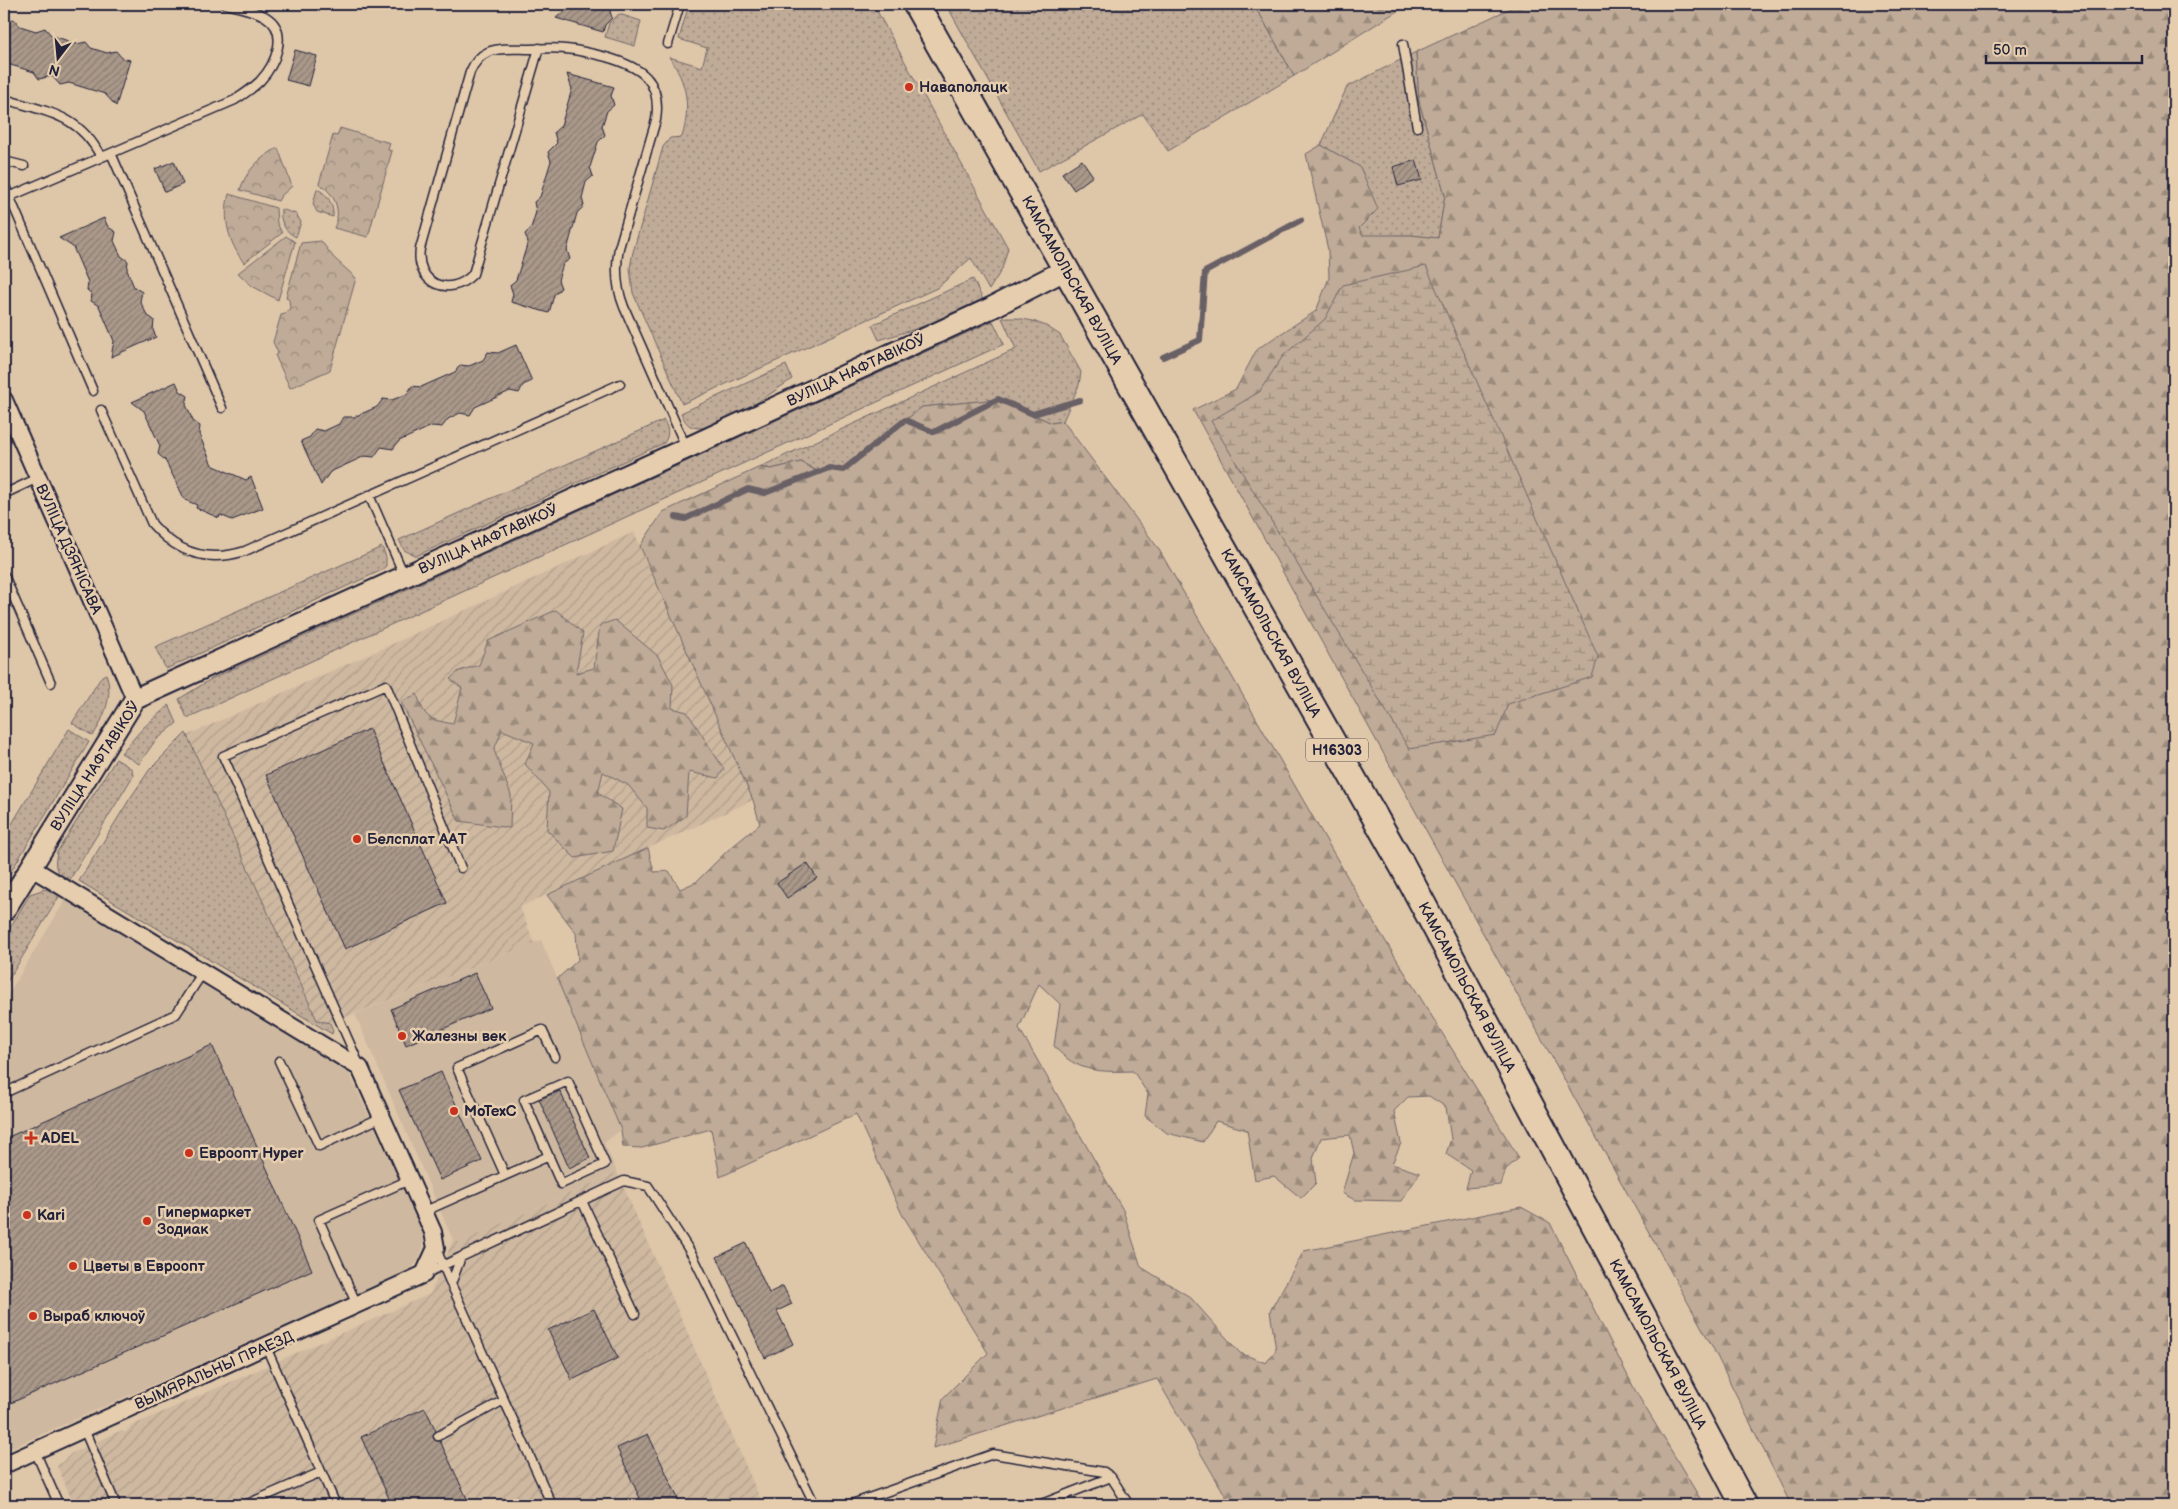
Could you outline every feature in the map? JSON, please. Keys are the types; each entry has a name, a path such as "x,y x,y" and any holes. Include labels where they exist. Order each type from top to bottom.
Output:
{"main road":[{"name":"КАМСАМОЛЬСКАЯ ВУЛІЦА","path":"916,4 1402,865 1744,1505"}],"street":[{"name":"ВУЛІЦА НАФТАВІКОЎ","path":"4,911 134,699 687,448 991,308 1066,270"},
{"name":"ВУЛІЦА ДЗЯНІСАВА","path":"4,400 134,699"},
{"path":"30,868 360,1068 432,1232 436,1248 424,1274"},
{"name":"ВЫМЯРАЛЬНЫ ПРАЕЗД","path":"4,1465 424,1274"}],"lane":[{"path":"6,198 235,100 249,91 267,72 276,54 279,39 273,23 259,13 226,4"},
{"path":"668,44 680,4"},
{"path":"1403,44 1417,127"},
{"path":"539,48 473,274 458,285 440,286 425,275 419,258 420,249 471,70 481,56 489,52 539,48 571,48 624,62 635,67 645,75 657,96 656,120 620,248 617,278 624,307 687,448"},
{"path":"4,99 67,119 93,141 101,158"},
{"path":"111,153 222,408"},
{"path":"4,161 24,166"},
{"path":"4,184 6,198 93,391"},
{"path":"101,410 152,524 162,536 187,552 201,556 231,555 245,551 620,384"},
{"path":"4,494 38,478"},
{"path":"369,495 405,576"},
{"path":"4,575 51,683"},
{"path":"360,1068 223,756 386,685 461,868"},
{"path":"4,1093 176,1014 203,972"},
{"path":"505,1175 457,1068 542,1030 554,1057"},
{"path":"279,1062 318,1146 382,1117"},
{"path":"568,1081 605,1164 561,1184 549,1156 524,1100 568,1081"},
{"path":"424,1212 549,1156"},
{"path":"357,1305 319,1220 409,1180"},
{"path":"424,1274 624,1181 648,1186 693,1256 815,1505"},
{"path":"582,1200 635,1314"},
{"path":"436,1248 442,1266 552,1505"},
{"path":"451,1284 461,1258"},
{"path":"266,1346 336,1505"},
{"path":"438,1436 504,1400"},
{"path":"84,1429 116,1505"},
{"path":"33,1452 36,1451 58,1505"},
{"path":"849,1505 992,1454 1104,1472 1111,1477 1129,1505"},
{"path":"245,1505 321,1472"},
{"path":"1039,1505 1111,1477"}],"shaded area":[{"path":"634,532 753,800 520,907 534,943 328,1024 317,1020 188,735 388,646"},
{"path":"66,899 340,1065 349,1073 424,1234 423,1247 418,1261 409,1271 4,1451 4,1001"},
{"path":"541,940 621,1130 604,1143 617,1172 460,1242 453,1240 355,1014"},
{"path":"617,1172 763,1505 74,1505 57,1466 72,1453 120,1431 126,1432 131,1426 430,1294 453,1240 460,1242"}],"green space":[{"path":"689,4 873,4 1008,248 1002,269 989,290 971,258 937,288 682,404 633,293 630,268 663,147 670,138 682,137 685,126 686,95 680,76 669,57 702,67 707,48 679,39"},
{"path":"946,4 1251,4 1261,16 1294,76 1168,151 1143,114 1039,171"},
{"path":"1251,4 1403,4 1402,8 1294,76 1261,16"},
{"path":"1520,4 2174,4 2174,1505 1791,1505 1712,1346 1193,410 1236,389 1257,349 1316,311 1329,278 1328,250 1306,154 1321,145 1360,167 1378,209 1359,228 1362,235 1411,235 1438,238 1445,195 1419,101 1416,52"},
{"path":"619,14 641,21 635,46 605,37 609,23"},
{"path":"1416,52 1419,101 1445,195 1438,238 1411,235 1362,236 1359,228 1360,167 1321,145 1347,87"},
{"path":"340,128 390,143 388,150 392,151 368,237 334,228 337,215 336,203 329,192 319,184 333,135 337,136"},
{"path":"278,148 292,186 278,201 240,190 246,177 255,165"},
{"path":"317,189 329,200 333,217 317,212 313,204"},
{"path":"229,194 276,208 277,223 282,233 244,263 234,247 228,230 226,212"},
{"path":"281,209 296,214 301,222 296,237 284,226 281,218"},
{"path":"286,236 295,242 278,300 252,286 238,273"},
{"path":"321,241 334,258 356,278 330,370 290,388 275,355 278,353 273,342 281,315 285,314 290,308 289,300 286,297 301,243"},
{"path":"1426,266 1598,657 1592,677 1508,704 1496,735 1409,749 1211,421 1259,392 1283,356 1325,319 1343,285"},
{"path":"973,279 984,302 935,323 879,340 872,325"},
{"path":"1002,318 1033,321 1046,326 1060,335 1081,372 1079,385 1063,421 1052,423 998,399 922,407 843,470 829,468 819,472 801,462 771,469 760,467 1016,349"},
{"path":"993,321 1004,344 187,718 179,699 213,678"},
{"path":"786,365 792,379 729,419 703,428 693,427 684,420 681,413"},
{"path":"998,399 1052,423 1063,421 1158,548 1367,911 1519,1158 1506,1169 1501,1185 1466,1188 1471,1170 1446,1154 1451,1139 1446,1107 1429,1096 1408,1097 1394,1111 1401,1143 1392,1164 1420,1173 1401,1201 1355,1200 1342,1193 1354,1153 1350,1135 1321,1138 1313,1158 1316,1183 1301,1198 1274,1176 1255,1180 1247,1130 1216,1121 1203,1142 1167,1133 1145,1116 1148,1094 1133,1071 1100,1071 1090,1069 1080,1066 1063,1055 1054,1046 1060,1004 1039,984 1019,1028 1123,1210 1141,1267 1190,1297 1240,1353 1266,1363 1276,1350 1270,1311 1304,1251 1521,1207 1550,1223 1636,1392 1704,1505 1231,1505 1157,1379 933,1448 943,1398 988,1353 902,1214 856,1114 720,1177 711,1129 642,1148 623,1147 621,1130 557,979 578,960 576,933 547,895 648,848 654,872 669,871 680,889 696,882 727,851 760,824 753,800 640,546 663,512 760,467 771,469 801,462 818,472 829,468 843,470 922,407"},
{"path":"664,420 668,432 664,443 416,556 404,550 399,540"},
{"path":"382,547 386,557 386,566 380,571 166,669 155,647"},
{"path":"556,610 583,633 576,673 594,668 600,625 615,620 658,656 673,685 672,708 687,712 724,769 718,778 689,772 686,816 664,831 647,828 647,808 628,785 603,772 598,793 622,809 613,851 575,858 547,830 549,792 525,764 534,743 502,730 494,750 511,795 510,828 459,821 401,702 417,694 425,713 438,721 453,724 462,688 450,679 459,671 479,665 488,641"},
{"path":"106,674 109,690 107,706 93,736 72,723 102,676"},
{"path":"169,705 177,723 155,741 139,764 121,753 143,728"},
{"path":"69,729 89,742 4,883 4,837"},
{"path":"186,733 317,1020 330,1023 333,1030 332,1034 79,881 150,769"},
{"path":"116,759 132,769 133,776 69,881 58,872 56,866 57,852"},
{"path":"45,889 60,895 4,987 4,938 30,894"}],"building":[{"path":"569,4 608,4 612,18 605,25 603,32 556,18 568,8"},
{"path":"14,19 20,26 36,31 45,28 51,35 77,44 86,42 91,48 107,53 116,51 122,58 130,60 116,106 105,94 69,83 60,85 52,76 39,79 34,72 4,63 4,21"},
{"path":"295,50 317,56 309,86 286,80"},
{"path":"567,74 614,87 611,96 614,105 607,111 602,126 605,135 598,142 590,167 593,176 586,182 582,198 584,206 577,213 567,250 570,259 563,264 558,280 561,288 554,295 549,313 511,302 513,294 510,285 516,280 528,242 525,234 531,228 536,212 534,202 540,197 551,161 548,152 557,143 554,132 561,126 572,89"},
{"path":"1082,160 1093,176 1074,190 1062,173"},
{"path":"1416,160 1422,180 1398,186 1393,167"},
{"path":"174,161 183,184 165,192 155,169"},
{"path":"104,218 108,227 116,232 114,241 121,256 128,261 127,270 134,287 142,292 140,301 147,315 154,320 153,330 156,337 111,357 114,341 99,306 91,301 92,294 87,290 88,282 73,247 59,238"},
{"path":"516,345 532,381 523,385 519,393 510,391 475,407 470,415 460,413 448,419 442,427 432,426 399,441 393,449 381,447 374,457 365,456 330,472 321,485 301,441 310,437 315,429 324,431 339,424 343,417 354,417 377,407 383,399 392,400 407,394 412,386 421,387 455,372 460,365 469,366 483,360 488,352 498,353"},
{"path":"176,382 180,391 188,396 186,405 193,421 200,426 199,434 212,465 246,480 251,477 263,508 232,520 220,515 219,518 196,508 197,505 185,500 165,460 158,454 160,446 144,411 132,402"},
{"name":"Белсплат ААТ","path":"369,729 447,903 345,949 266,775"},
{"path":"807,863 817,878 787,898 777,883"},
{"path":"475,973 491,1008 406,1045 391,1009"},
{"name":"Гипермаркет Зодиак","path":"212,1045 312,1270 4,1406 4,1139"},
{"path":"441,1072 482,1161 440,1180 399,1090"},
{"path":"560,1091 590,1158 569,1168 539,1099"},
{"path":"746,1243 769,1293 783,1286 792,1304 777,1311 793,1344 765,1358 717,1257"},
{"path":"594,1309 618,1358 572,1380 548,1330"},
{"path":"425,1408 436,1431 433,1438 436,1441 440,1441 470,1505 392,1505 361,1437"},
{"path":"648,1434 681,1505 643,1505 617,1448"}],"waterway":[{"path":"1163,357 1200,340 1205,272 1301,220"},
{"path":"676,517 685,519 748,489 765,493 829,468 843,470 905,420 934,432 998,399 1033,414 1080,400"}],"place":[{"name":"Наваполацк","path":"909,87"},
{"name":"Белсплат ААТ","path":"357,839"},
{"name":"Жалезны век","path":"402,1036"},
{"name":"MoTexC","path":"454,1111"},
{"name":"ADEL","path":"31,1138"},
{"name":"Евроопт Hyper","path":"189,1153"},
{"name":"Kari","path":"27,1215"},
{"name":"Гипермаркет Зодиак","path":"147,1221"},
{"name":"Цветы в Евроопт","path":"73,1266"},
{"name":"Выраб ключоў","path":"33,1316"}]}
